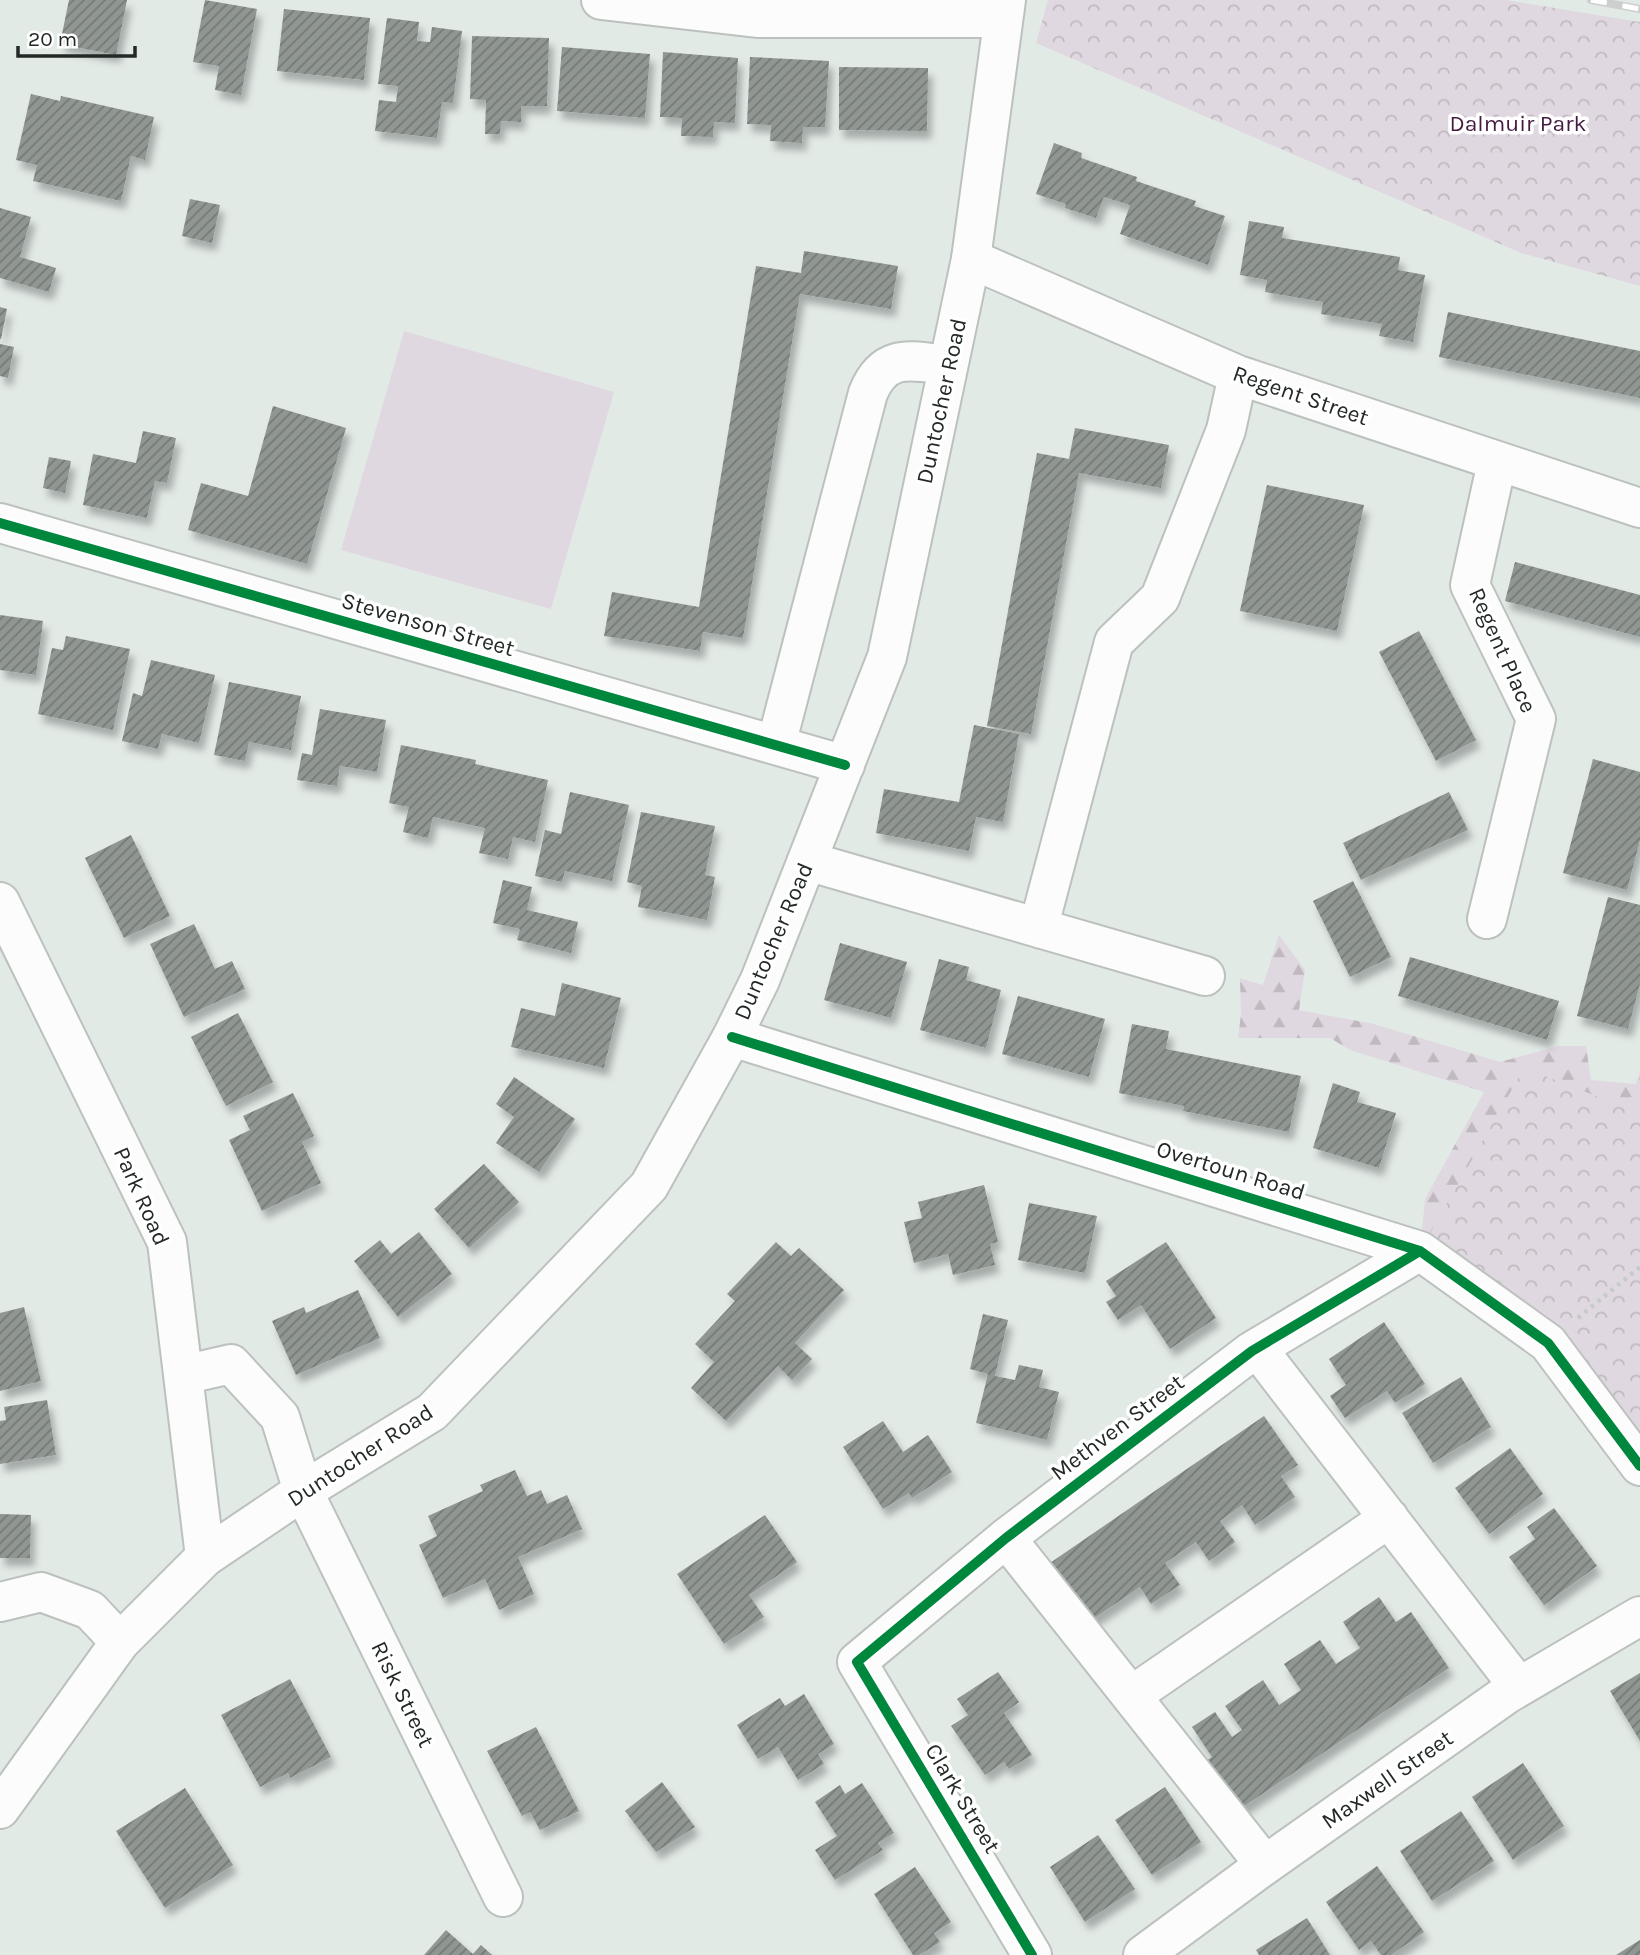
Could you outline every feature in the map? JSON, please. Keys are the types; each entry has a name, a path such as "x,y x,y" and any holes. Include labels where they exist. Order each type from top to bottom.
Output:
{"street":[{"path":"601,0 757,18 1005,9"},
{"name":"Duntocher Road","path":"0,1809 120,1642 205,1557 303,1490 432,1412 649,1186 732,1037 760,980 887,657 971,259 1005,9"},
{"name":"Regent Street","path":"971,259 1238,375 1640,508"},
{"path":"776,745 873,380 891,363 910,361 948,365"},
{"path":"1041,929 1042,914 1114,642 1160,598 1226,430 1238,375"},
{"name":"Regent Place","path":"1487,919 1536,719 1470,585 1497,462"},
{"name":"Stevenson Street","path":"0,523 845,765"},
{"path":"807,861 1205,976"},
{"name":"Park Road","path":"0,902 167,1242 205,1557"},
{"name":"Overtoun Road","path":"732,1037 1420,1251 1548,1343 1640,1466"},
{"name":"Methven Street","path":"857,1662 1006,1538 1257,1348 1420,1251"},
{"path":"1257,1348 1519,1687"},
{"name":"Risk Street","path":"183,1375 231,1364 280,1416 303,1490 503,1897"},
{"path":"1131,1696 1389,1518"},
{"path":"1006,1538 1265,1865"},
{"path":"0,1602 41,1592 90,1610 120,1642"},
{"name":"Maxwell Street","path":"1143,1955 1265,1865 1519,1687 1640,1616"},
{"name":"Clark Street","path":"857,1662 1032,1955"}],"path":[{"path":"1548,1343 1640,1267"}],"green space":[{"name":"Dalmuir Park","path":"1048,0 1506,0 1640,22 1640,286 1521,253 1036,43"},
{"path":"404,331 614,392 551,609 341,550"},
{"path":"1279,935 1305,970 1299,1010 1374,1024 1500,1062 1558,1046 1586,1046 1591,1080 1636,1084 1640,1072 1640,1233 1420,1251 1425,1199 1484,1092 1350,1050 1330,1038 1238,1038 1241,1014 1240,978 1263,985"},
{"path":"1524,1068 1640,1113 1640,1466 1548,1343 1420,1251"}],"building":[{"path":"69,0 127,0 116,55 60,44"},
{"path":"205,0 257,9 241,95 215,90 219,66 193,62"},
{"path":"284,9 370,18 364,80 277,71"},
{"path":"387,18 419,22 417,41 430,42 432,27 462,31 453,103 442,102 437,138 375,131 379,100 396,102 398,86 378,84"},
{"path":"472,36 549,38 547,106 521,106 521,122 501,121 500,134 485,134 486,100 470,99"},
{"path":"562,47 650,54 645,118 557,111"},
{"path":"663,52 738,58 735,123 714,122 713,137 681,136 682,118 660,117"},
{"path":"750,57 829,61 825,127 803,127 802,143 770,141 771,125 747,124"},
{"path":"839,67 928,68 927,131 839,130"},
{"path":"31,94 60,101 61,96 154,117 145,160 131,156 121,201 33,181 37,165 16,160"},
{"path":"1054,143 1082,153 1081,158 1137,177 1136,181 1196,201 1194,206 1225,216 1208,265 1120,234 1130,205 1104,197 1096,218 1065,208 1066,204 1036,194"},
{"path":"190,199 220,205 212,243 182,236"},
{"path":"0,208 31,217 20,257 56,268 49,292 0,278"},
{"path":"1249,221 1284,227 1282,238 1400,257 1398,270 1425,275 1413,342 1379,336 1382,324 1321,314 1323,302 1265,292 1267,280 1240,275"},
{"path":"804,251 898,266 891,309 800,294 743,638 703,632 700,651 604,636 612,592 699,607 756,266 801,273"},
{"path":"0,307 7,309 1,339 0,339"},
{"path":"1448,312 1640,351 1640,398 1439,357"},
{"path":"0,344 14,347 8,378 0,376"},
{"path":"273,406 346,428 307,564 188,530 201,483 248,496"},
{"path":"1075,428 1169,445 1161,488 1079,473 1031,734 987,726 1037,453 1069,459"},
{"path":"143,431 176,438 167,483 155,481 147,518 83,505 93,454 136,463"},
{"path":"49,457 71,461 65,493 43,488"},
{"path":"1267,485 1364,505 1337,631 1240,611"},
{"path":"1515,562 1640,595 1640,637 1505,601"},
{"path":"0,615 43,621 36,675 0,670"},
{"path":"1419,631 1476,740 1436,761 1379,652"},
{"path":"66,636 130,649 113,730 38,714 52,648 63,650"},
{"path":"151,660 215,675 199,743 162,734 158,749 122,741 133,693 142,696"},
{"path":"229,682 301,696 291,750 249,742 245,761 214,755"},
{"path":"320,709 386,720 377,772 340,766 337,786 297,780 302,753 312,755"},
{"path":"974,725 1019,734 1003,822 976,817 969,851 876,833 884,789 959,802"},
{"path":"401,745 476,760 475,764 548,780 535,842 513,837 508,859 479,853 485,828 433,817 428,838 403,832 409,807 389,803"},
{"path":"1593,759 1640,772 1640,840 1627,890 1563,873"},
{"path":"570,792 629,805 612,881 565,871 562,882 535,876 545,830 561,834"},
{"path":"1449,792 1468,830 1361,880 1343,843"},
{"path":"641,812 715,826 705,875 715,877 707,920 638,907 642,886 627,882"},
{"path":"131,835 170,916 124,938 85,858"},
{"path":"503,880 532,887 527,910 578,922 571,953 517,940 520,929 493,923"},
{"path":"1353,881 1391,957 1350,977 1313,901"},
{"path":"1608,897 1640,905 1640,984 1628,1029 1577,1016"},
{"path":"194,924 215,969 232,961 245,989 184,1017 150,944"},
{"path":"840,943 907,962 891,1018 824,1000"},
{"path":"1410,957 1559,1001 1547,1040 1398,996"},
{"path":"939,959 969,967 966,980 1001,990 986,1048 920,1030"},
{"path":"562,983 621,998 604,1068 511,1047 521,1008 555,1016"},
{"path":"1018,996 1105,1019 1089,1077 1002,1054"},
{"path":"238,1013 273,1082 226,1106 191,1037"},
{"path":"1132,1024 1169,1031 1166,1049 1301,1076 1289,1132 1183,1111 1184,1106 1119,1093"},
{"path":"514,1077 575,1119 539,1172 496,1143 514,1117 496,1104"},
{"path":"1333,1083 1360,1092 1357,1102 1396,1113 1379,1168 1313,1148"},
{"path":"293,1093 314,1136 302,1142 321,1183 262,1211 229,1140 250,1130 243,1116"},
{"path":"484,1164 519,1202 469,1248 434,1209"},
{"path":"984,1185 998,1242 990,1244 995,1265 953,1275 948,1254 914,1263 904,1222 922,1218 918,1202"},
{"path":"1029,1203 1097,1216 1085,1273 1018,1260"},
{"path":"419,1232 452,1274 398,1317 354,1261 380,1240 391,1254"},
{"path":"776,1242 791,1256 799,1248 844,1290 795,1343 812,1359 792,1380 778,1366 726,1421 691,1388 714,1362 695,1344 735,1301 727,1294"},
{"path":"1166,1242 1216,1318 1170,1349 1141,1305 1118,1320 1106,1302 1116,1296 1106,1281"},
{"path":"358,1290 380,1338 296,1375 272,1321 304,1307 306,1313"},
{"path":"24,1307 41,1381 0,1391 0,1313"},
{"path":"983,1314 1008,1320 995,1376 1015,1380 1019,1365 1043,1370 1039,1387 1059,1392 1047,1440 976,1423 988,1374 970,1369"},
{"path":"1384,1322 1425,1384 1395,1403 1387,1391 1345,1418 1330,1396 1346,1385 1329,1359"},
{"path":"1461,1377 1491,1427 1433,1463 1402,1413"},
{"path":"47,1400 56,1455 0,1464 0,1421 6,1420 4,1407"},
{"path":"1264,1416 1298,1465 1281,1476 1295,1497 1255,1525 1242,1505 1220,1521 1235,1542 1209,1561 1196,1542 1165,1563 1180,1585 1151,1604 1140,1587 1090,1621 1050,1563"},
{"path":"883,1421 903,1452 928,1435 952,1472 912,1498 909,1493 883,1509 843,1447"},
{"path":"1510,1448 1543,1494 1489,1534 1455,1488"},
{"path":"515,1470 527,1496 541,1490 547,1504 567,1495 582,1529 518,1557 534,1594 499,1610 485,1579 443,1598 419,1545 437,1536 428,1516 483,1491 480,1485"},
{"path":"1554,1508 1597,1566 1544,1605 1509,1557 1535,1539 1527,1527"},
{"path":"0,1514 31,1515 30,1558 0,1558"},
{"path":"765,1515 797,1562 749,1595 764,1617 724,1644 677,1574"},
{"path":"1379,1597 1396,1622 1411,1612 1449,1668 1234,1813 1201,1764 1212,1757 1192,1727 1215,1712 1232,1737 1242,1730 1225,1706 1263,1680 1279,1705 1301,1690 1284,1664 1320,1640 1336,1664 1360,1648 1343,1622"},
{"path":"998,1672 1019,1702 1004,1713 1032,1755 1009,1769 1004,1762 985,1775 951,1726 968,1715 957,1699"},
{"path":"1640,1673 1640,1741 1610,1691"},
{"path":"290,1679 331,1757 290,1778 288,1773 260,1787 221,1715"},
{"path":"804,1694 834,1744 818,1754 824,1764 798,1780 778,1747 758,1759 737,1725 780,1698 785,1706"},
{"path":"536,1727 579,1811 540,1830 530,1812 522,1816 487,1751"},
{"path":"1523,1763 1564,1826 1513,1860 1472,1797"},
{"path":"662,1782 695,1827 656,1852 625,1811"},
{"path":"862,1783 894,1833 878,1843 883,1850 835,1880 815,1850 837,1836 815,1802 840,1785 845,1794"},
{"path":"1165,1787 1201,1842 1152,1875 1115,1820"},
{"path":"185,1788 233,1865 165,1908 116,1831"},
{"path":"1461,1811 1494,1861 1432,1901 1400,1851"},
{"path":"1098,1835 1135,1889 1085,1922 1050,1867"},
{"path":"1377,1866 1424,1932 1391,1955 1381,1955 1371,1941 1359,1950 1326,1902"},
{"path":"915,1867 951,1922 934,1933 940,1942 919,1955 913,1955 874,1894"},
{"path":"1307,1918 1330,1955 1259,1955 1256,1950"},
{"path":"446,1930 473,1954 481,1945 492,1955 424,1955"},
{"path":"1640,1940 1640,1955 1616,1955"}],"railway":[{"path":"1591,0 1640,9"}],"cycle path":[{"path":"0,523 845,765"},
{"path":"732,1037 1420,1251 1548,1343 1640,1466"},
{"path":"1032,1955 857,1662 1006,1538 1252,1351 1420,1251"}]}
